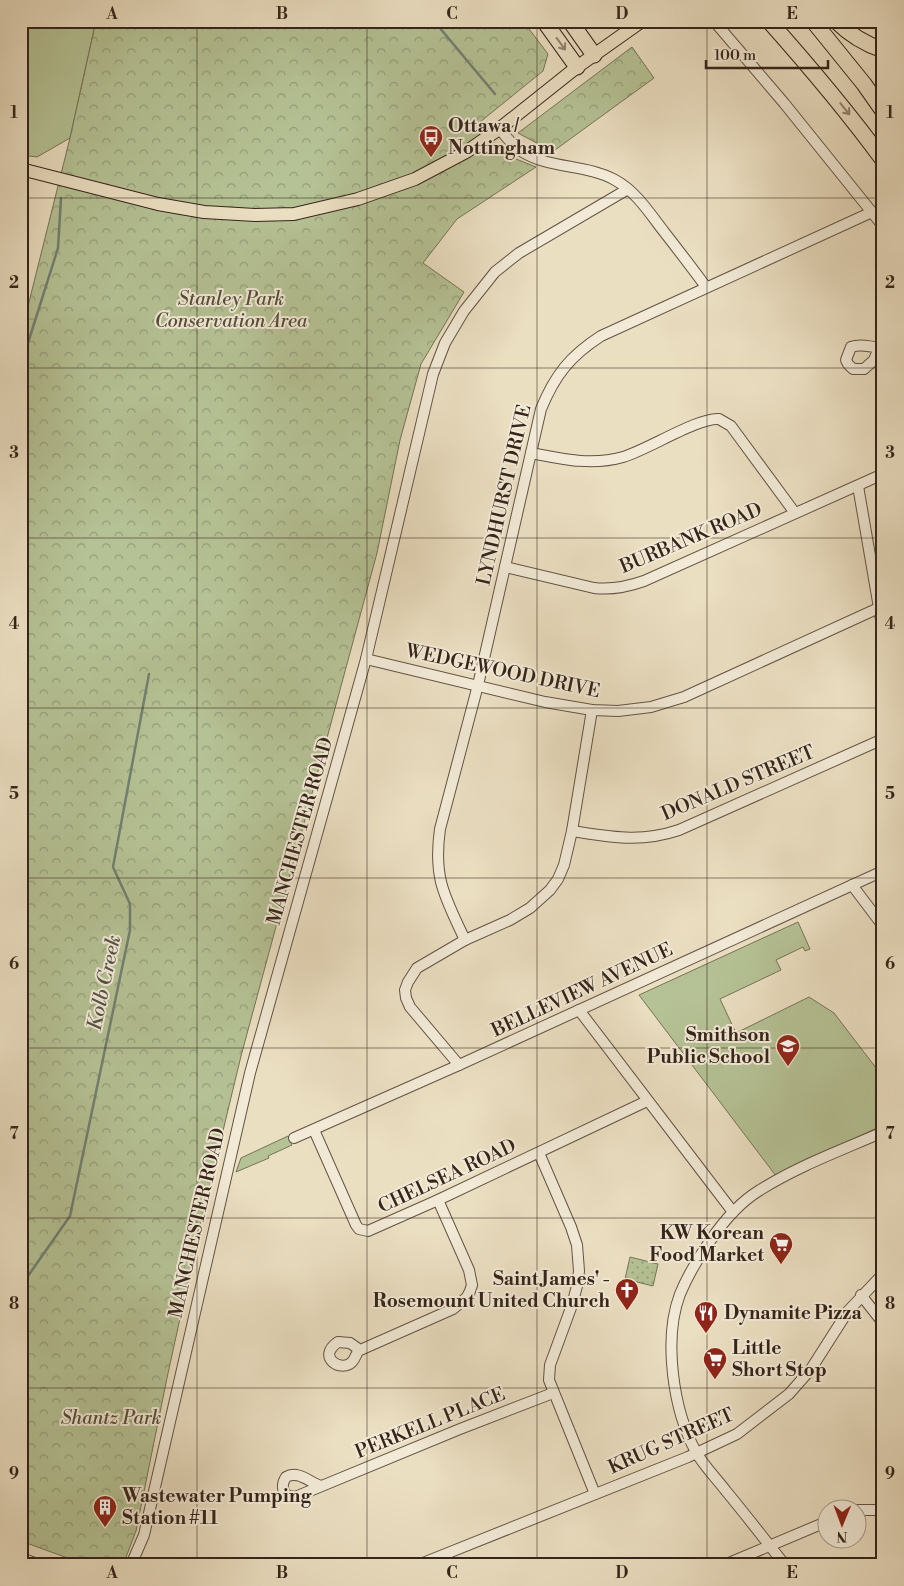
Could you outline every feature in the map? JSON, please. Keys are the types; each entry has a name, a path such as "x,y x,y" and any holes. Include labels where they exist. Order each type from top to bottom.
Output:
{"highway":[{"path":"544,21 577,67"},
{"path":"570,21 594,55"},
{"path":"757,21 814,71"},
{"path":"769,21 814,71 883,160"},
{"path":"813,21 864,84 883,111"},
{"path":"836,21 845,30 869,45 883,50"}],"main road":[{"path":"21,169 158,204 204,212 255,215 294,214 358,199 415,179 466,152 499,129 577,67 642,21"}],"street":[{"path":"714,21 784,103 883,226"},
{"path":"499,129 514,145 530,155 545,161 598,173 628,189 644,206 706,287"},
{"name":"MANCHESTER ROAD","path":"131,1565 144,1535 250,1073 366,659 433,374 445,343 464,311 495,272 519,254 628,189"},
{"name":"LYNDHURST DRIVE","path":"465,940 444,895 437,850 440,829 478,686 543,404 555,380 570,360 583,348 601,336 872,212"},
{"path":"531,453 582,462 612,460 635,453 706,421 719,419 731,426 795,513"},
{"name":"BURBANK ROAD","path":"505,567 594,588 610,589 624,587 644,581 883,474"},
{"path":"858,486 881,607 883,631"},
{"name":"WEDGEWOOD DRIVE","path":"366,659 545,702 592,710 618,711 651,707 684,696 881,607"},
{"path":"459,1065 410,1007 405,990 417,968 465,940 510,920 530,908 550,890 564,865 572,831 592,710"},
{"name":"DONALD STREET","path":"572,831 629,839 667,834 883,739"},
{"name":"BELLEVIEW AVENUE","path":"294,1138 459,1065 883,871"},
{"path":"852,885 883,926"},
{"path":"579,1010 733,1212"},
{"name":"CHELSEA ROAD","path":"314,1130 356,1225 360,1229 368,1231 539,1153 647,1101"},
{"path":"785,1565 697,1453 681,1414 672,1366 671,1345 676,1307 693,1265 716,1232 733,1212 758,1190 793,1172 881,1135"},
{"path":"539,1153 571,1227 577,1246 579,1271 572,1305 550,1365 549,1380 595,1494"},
{"path":"360,1350 453,1309 467,1297 472,1285 469,1270 438,1200"},
{"name":"KRUG STREET","path":"418,1565 432,1562 697,1453 737,1434 789,1394 810,1369 848,1311 861,1295 883,1274"},
{"path":"861,1295 883,1323"},
{"name":"PERKELL PLACE","path":"321,1486 553,1393"},
{"path":"866,1510 876,1510 883,1514"},
{"path":"724,1565 816,1526"},
{"path":"21,1558 40,1565"}],"green space":[{"path":"43,21 96,21 70,138 37,157 21,155 21,30"},
{"name":"Stanley Park Conservation Area","path":"96,21 523,21 548,54 543,71 480,122 501,153 536,167 457,219 423,263 464,292 421,364 400,440 377,553 241,1056 201,1222 136,1531 123,1565 87,1565 21,1541 21,334 70,138"},
{"path":"632,47 654,78 555,150 544,147 518,133"},
{"name":"Smithson Public School","path":"798,922 810,949 805,951 803,947 776,960 781,970 720,999 736,1033 809,997 834,1013 883,1077 883,1125 776,1176 639,995"},
{"path":"288,1136 292,1145 268,1156 269,1158 236,1172 241,1158"},
{"path":"630,1257 658,1264 653,1286 625,1279"}],"waterway":[{"path":"434,21 495,94"},
{"path":"21,365 58,248 61,198"},
{"name":"Kolb Creek","path":"21,1286 70,1216 130,930 130,904 113,867 149,674"}],"place":[{"name":"Ottawa / Nottingham","path":"431,158"},
{"name":"Smithson Public School","path":"788,1067"},
{"name":"KW Korean Food Market","path":"781,1265"},
{"name":"Saint James' - Rosemount United Church","path":"627,1311"},
{"name":"Dynamite Pizza","path":"706,1334"},
{"name":"Little Short Stop","path":"715,1380"},
{"name":"Wastewater Pumping Station #11","path":"105,1528"}],"park label":[{"name":"Shantz Park","path":"111,1418"}]}
